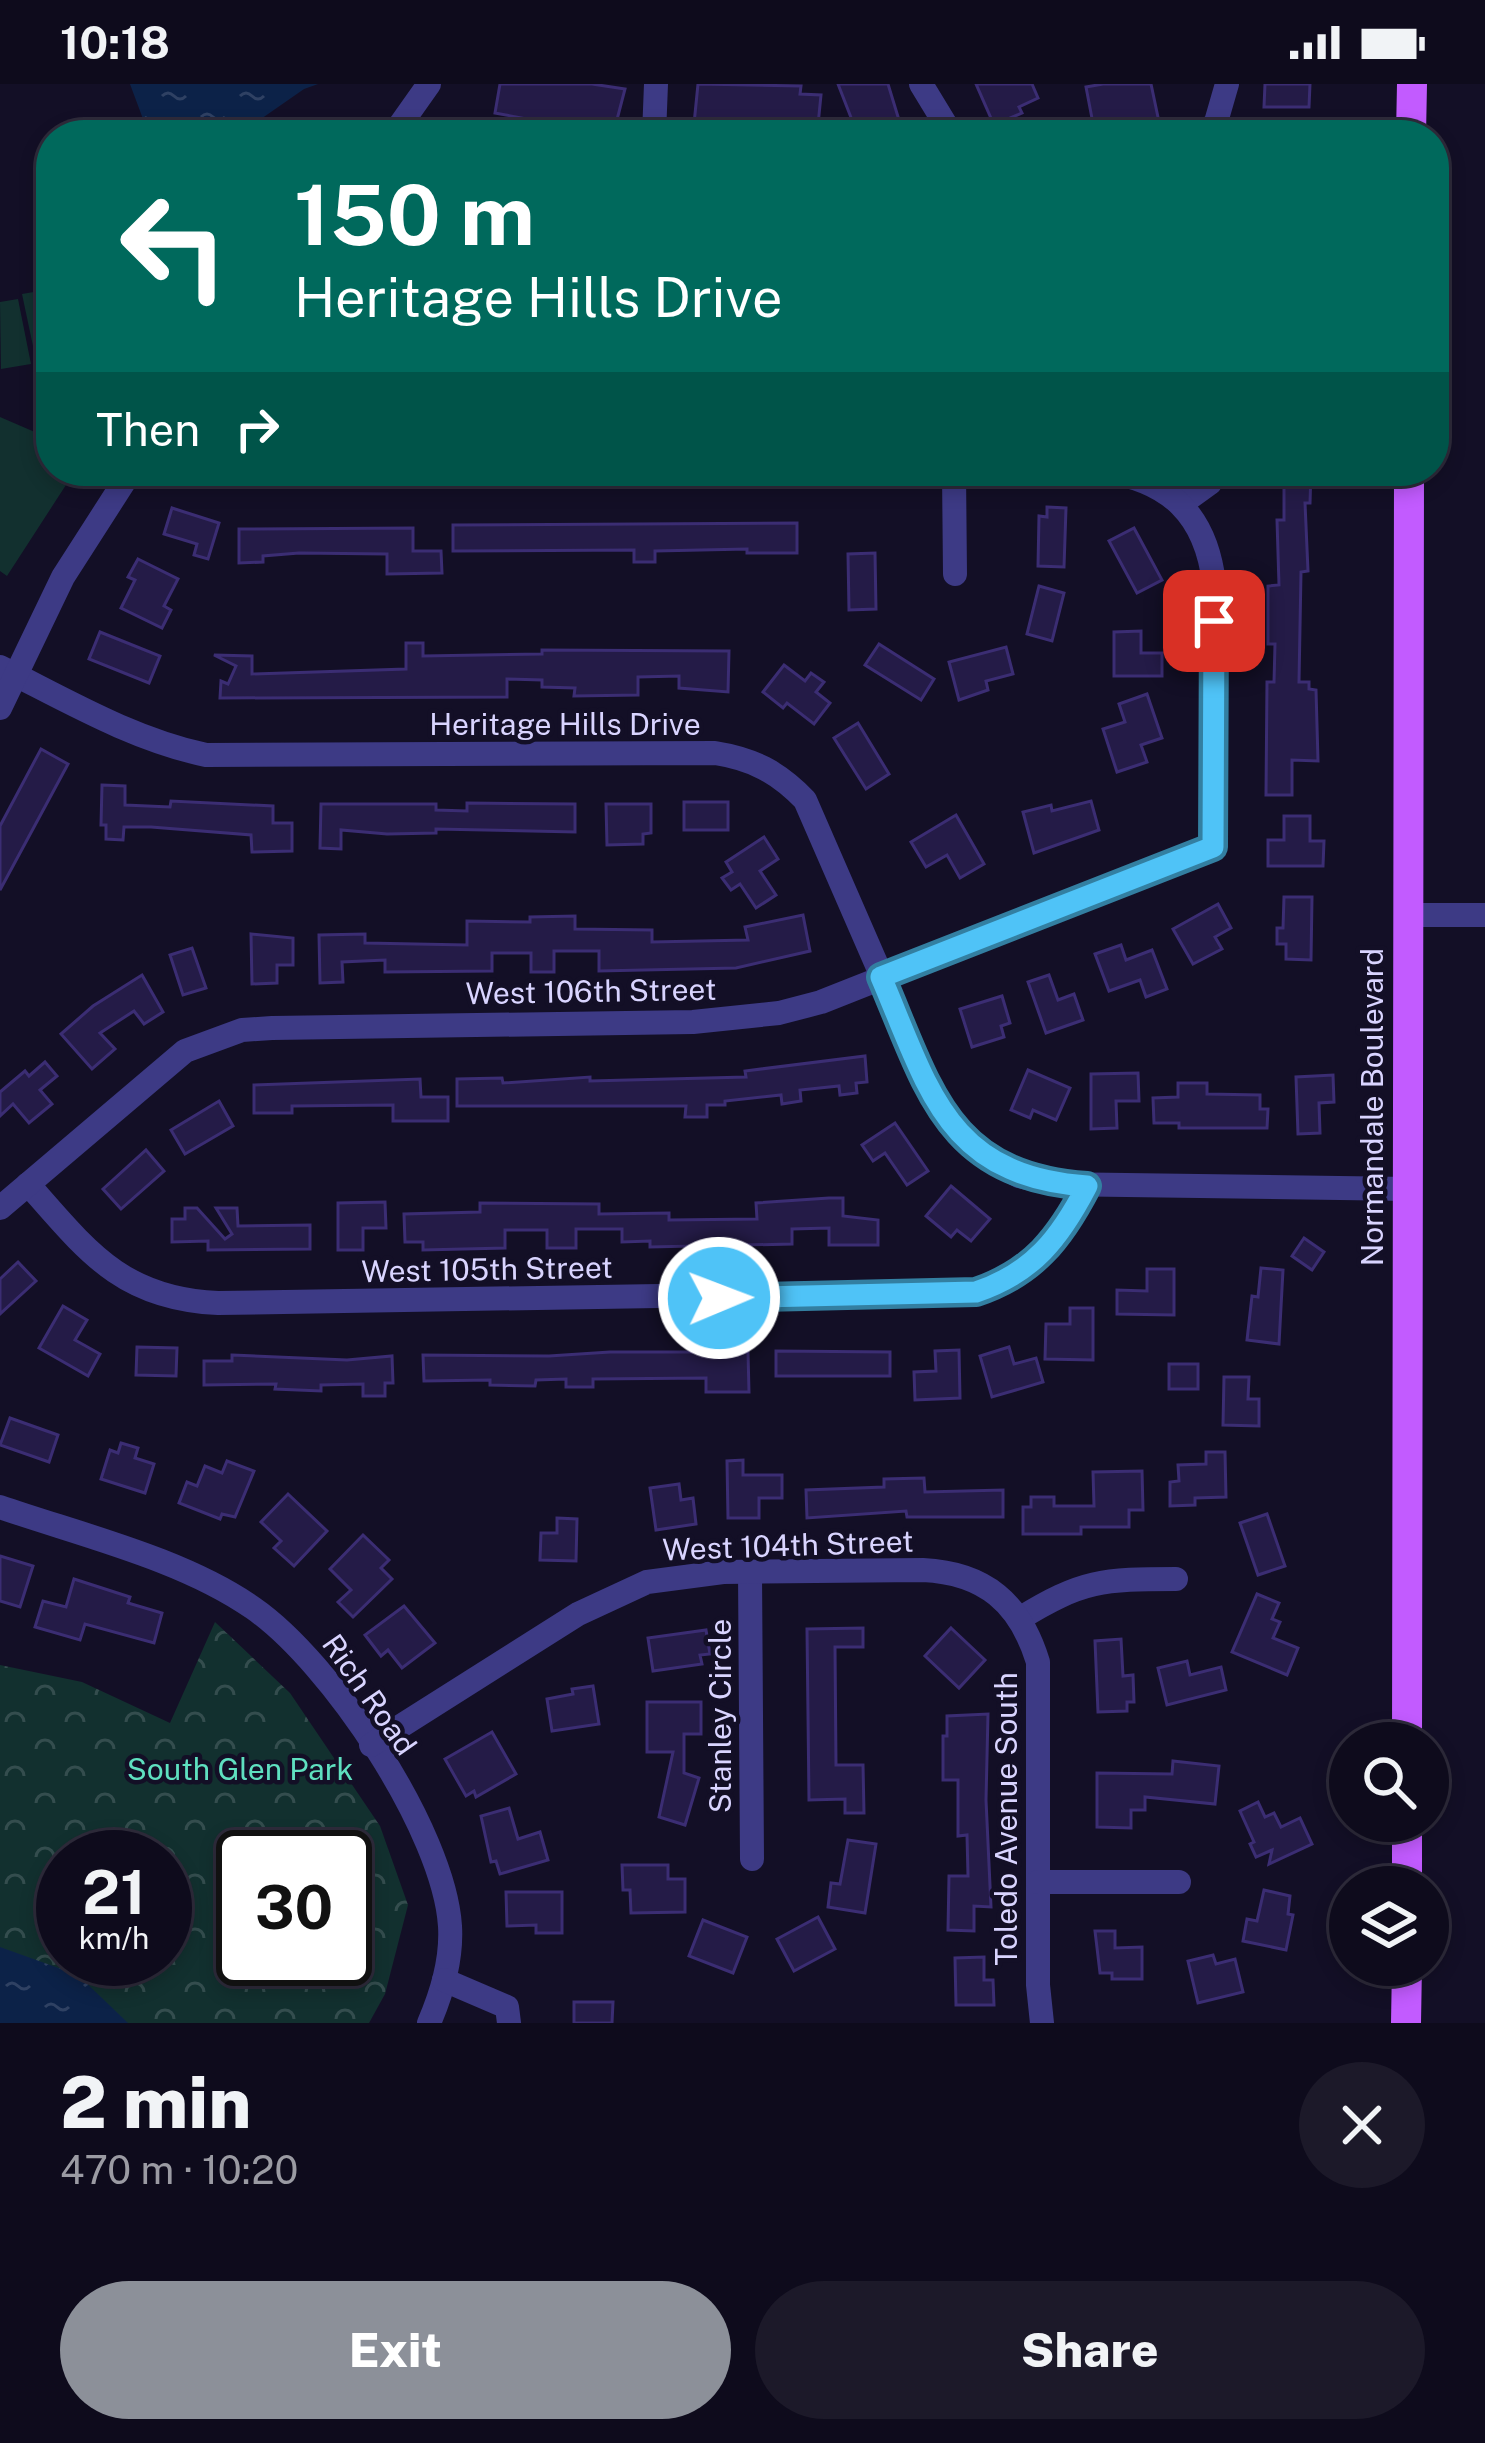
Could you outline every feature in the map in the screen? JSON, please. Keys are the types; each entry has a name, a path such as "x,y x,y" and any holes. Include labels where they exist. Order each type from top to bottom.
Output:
{"main road":[{"path":"1411,120 1412,84"},
{"name":"Normandale Boulevard","path":"1407,1722 1409,486"},
{"path":"1406,2023 1407,1986"}],"street":[{"path":"404,120 429,84"},
{"path":"655,120 656,84"},
{"path":"921,84 943,120"},
{"path":"1217,120 1227,84"},
{"path":"0,708 8,671 120,486"},
{"path":"954,486 955,574"},
{"path":"1159,486 1181,504 1206,486"},
{"name":"West 106th Street","path":"0,1208 184,1051 242,1030 736,1019 820,1002 1213,847 1214,584 1211,555 1181,504"},
{"name":"Heritage Hills Drive","path":"8,671 128,732 206,755 740,757 776,774 806,800 940,1110 962,1138 1019,1175 1087,1186 1409,1189"},
{"path":"1409,915 1485,915"},
{"name":"West 105th Street","path":"28,1184 100,1264 128,1282 156,1295 218,1303 976,1292 1002,1283 1050,1249 1087,1186"},
{"name":"Rich Road","path":"0,1507 215,1585 286,1633 316,1665 371,1745 435,1856 451,1930 444,1980 429,2023"},
{"name":"West 104th Street","path":"371,1745 612,1595 647,1582 750,1572 952,1571 977,1581 1019,1618"},
{"name":"Stanley Circle","path":"750,1572 752,1859"},
{"path":"1019,1618 1066,1590 1090,1582 1176,1579"},
{"name":"Toledo Avenue South","path":"1019,1618 1031,1640 1040,1686 1038,1985 1042,2023"},
{"path":"1038,1882 1179,1882"},
{"path":"444,1980 507,2007 508,2023"}],"green space":[{"path":"36,292 36,360 22,294"},
{"path":"18,299 31,364 1,369 0,302"},
{"path":"0,417 36,433 36,486 65,486 7,576 0,571"},
{"name":"South Glen Park","path":"215,1622 290,1693 380,1826 408,1905 385,1994 369,2023 0,2023 0,1665 82,1682 170,1723"}],"water":[{"path":"130,84 318,84 260,120 143,120"},
{"path":"0,1947 36,1960 36,1986 89,1986 128,2023 0,2023"}],"building":[{"path":"500,84 592,84 625,89 617,120 533,120 495,113"},
{"path":"698,84 801,86 800,94 821,95 818,120 694,120"},
{"path":"838,84 888,84 899,120 852,120"},
{"path":"976,84 1032,84 1038,98 1019,107 1022,113 992,120"},
{"path":"1151,84 1159,120 1092,120 1086,87"},
{"path":"1265,84 1310,84 1309,107 1264,107"},
{"path":"1284,486 1311,486 1310,503 1305,503 1308,571 1301,572 1299,682 1309,682 1309,689 1316,690 1318,761 1292,760 1292,795 1266,795 1267,682 1274,682 1275,644 1268,644 1268,586 1279,585 1277,520 1284,520"},
{"path":"1047,507 1066,508 1064,567 1038,566 1039,516 1047,517"},
{"path":"172,508 219,523 208,559 194,555 197,544 164,534"},
{"path":"797,523 797,553 655,551 655,562 634,562 634,550 453,551 453,525"},
{"path":"413,528 413,551 441,551 442,573 387,574 387,554 299,553 239,563 239,529"},
{"path":"1134,528 1162,580 1137,593 1109,541"},
{"path":"875,553 876,609 849,610 848,554"},
{"path":"138,559 178,579 164,606 171,610 162,628 121,608 135,580 128,577"},
{"path":"1039,586 1064,593 1052,641 1027,634"},
{"path":"1141,631 1141,653 1162,653 1162,676 1114,676 1114,632"},
{"path":"100,632 160,656 149,683 89,659"},
{"path":"406,643 423,643 423,656 542,654 542,650 729,651 728,692 679,688 679,676 638,677 638,695 574,696 575,688 542,687 542,680 507,679 507,697 220,698 221,681 228,684 236,666 214,655 252,656 252,674 406,669"},
{"path":"879,644 934,679 921,700 865,665"},
{"path":"1006,647 1013,674 986,681 988,690 959,700 949,662"},
{"path":"784,665 805,681 811,673 824,682 816,692 830,703 814,724 763,692"},
{"path":"1147,694 1162,738 1141,745 1147,762 1117,772 1103,729 1125,722 1119,704"},
{"path":"858,723 889,774 866,789 834,738"},
{"path":"41,749 68,764 0,890 0,826"},
{"path":"102,785 125,786 125,805 170,807 171,801 273,806 273,823 292,823 292,851 252,852 251,835 151,827 124,827 123,840 106,839 106,825 101,825"},
{"path":"1091,801 1099,830 1034,853 1023,812 1051,805 1052,811"},
{"path":"684,802 728,802 728,830 684,830"},
{"path":"467,803 575,804 575,832 436,829 436,833 387,834 341,830 341,849 320,848 321,804 436,804 436,810 467,811"},
{"path":"606,804 651,804 651,833 643,834 643,844 607,845"},
{"path":"956,815 984,864 960,878 947,855 926,867 911,842"},
{"path":"1284,816 1310,816 1310,841 1324,841 1323,866 1268,866 1268,840 1284,840"},
{"path":"764,837 778,859 760,871 776,895 756,908 740,884 731,890 722,878 732,872 726,862"},
{"path":"1284,897 1312,897 1311,960 1286,959 1286,944 1277,944"},
{"path":"1218,904 1231,928 1215,937 1222,949 1193,964 1173,929"},
{"path":"803,915 810,951 736,968 599,971 599,951 554,951 554,972 531,972 531,953 492,953 492,971 385,972 385,960 342,962 343,982 320,983 319,935 365,934 365,943 467,945 467,921 530,922 530,917 575,916 575,929 652,930 652,942 748,940 745,927"},
{"path":"251,934 293,938 293,965 277,965 277,983 252,984"},
{"path":"1121,945 1126,960 1152,950 1167,989 1146,997 1140,980 1109,991 1095,954"},
{"path":"192,948 206,988 183,995 170,955"},
{"path":"142,975 163,1012 144,1024 134,1011 100,1033 115,1049 92,1069 61,1034 93,1006"},
{"path":"1049,975 1058,1000 1074,994 1083,1020 1046,1033 1028,982"},
{"path":"1002,996 1010,1023 1001,1026 1004,1037 972,1047 960,1009"},
{"path":"865,1056 867,1082 856,1083 857,1093 840,1095 839,1086 800,1090 801,1101 782,1104 781,1095 725,1101 725,1105 707,1105 707,1117 685,1117 686,1106 457,1106 457,1079 502,1078 503,1083 590,1077 590,1081 746,1077 745,1071"},
{"path":"45,1062 57,1076 40,1090 52,1104 29,1123 13,1104 0,1116 0,1092 25,1071 29,1076"},
{"path":"1028,1070 1070,1088 1056,1120 1033,1110 1030,1118 1011,1110"},
{"path":"1138,1073 1139,1101 1116,1101 1117,1128 1091,1129 1091,1074"},
{"path":"1333,1075 1334,1102 1319,1103 1320,1133 1298,1134 1296,1077"},
{"path":"420,1079 421,1097 448,1097 448,1121 393,1121 393,1105 292,1106 292,1113 254,1113 254,1085"},
{"path":"1178,1083 1207,1083 1207,1094 1260,1095 1260,1109 1268,1109 1267,1128 1179,1128 1179,1123 1154,1123 1153,1098 1178,1097"},
{"path":"219,1101 233,1126 185,1154 171,1130"},
{"path":"895,1123 928,1171 907,1185 885,1153 873,1161 862,1145"},
{"path":"146,1150 164,1171 121,1209 103,1189"},
{"path":"951,1186 990,1219 971,1241 957,1230 951,1237 926,1216"},
{"path":"843,1198 843,1216 878,1220 878,1245 829,1245 829,1228 792,1229 792,1244 650,1247 650,1241 622,1242 622,1229 576,1229 576,1248 547,1248 547,1230 505,1230 505,1248 423,1250 423,1242 405,1242 404,1214 480,1212 480,1203 599,1204 599,1214 669,1213 669,1220 757,1219 756,1203"},
{"path":"385,1202 386,1228 363,1228 363,1250 338,1250 338,1203"},
{"path":"185,1208 197,1208 225,1239 232,1234 216,1208 237,1208 238,1226 310,1225 310,1249 208,1250 208,1241 172,1242 172,1219 185,1219"},
{"path":"1304,1238 1324,1252 1312,1270 1292,1256"},
{"path":"18,1262 36,1281 0,1314 0,1279"},
{"path":"1261,1268 1283,1270 1279,1344 1247,1340"},
{"path":"1147,1269 1174,1269 1174,1315 1117,1314 1117,1290 1147,1291"},
{"path":"63,1306 87,1320 75,1340 100,1354 88,1376 39,1348"},
{"path":"1070,1308 1093,1308 1093,1360 1045,1359 1046,1324 1070,1324"},
{"path":"137,1347 177,1348 176,1376 136,1375"},
{"path":"1009,1347 1014,1364 1036,1358 1043,1382 992,1397 980,1356"},
{"path":"959,1350 960,1398 915,1400 914,1372 936,1371 935,1351"},
{"path":"776,1351 890,1352 890,1376 776,1376"},
{"path":"748,1352 749,1392 706,1392 706,1378 593,1379 593,1387 566,1387 566,1379 536,1380 535,1386 490,1385 490,1380 424,1381 423,1355"},
{"path":"232,1355 347,1360 392,1356 393,1383 385,1383 385,1396 363,1396 363,1384 321,1385 321,1391 275,1389 276,1384 204,1385 204,1361 232,1361"},
{"path":"1169,1364 1198,1364 1198,1389 1169,1389"},
{"path":"1224,1377 1249,1377 1248,1399 1259,1399 1259,1426 1223,1425"},
{"path":"10,1418 58,1435 49,1462 0,1445"},
{"path":"121,1443 138,1448 135,1458 154,1464 145,1493 101,1479 110,1450 118,1453"},
{"path":"1206,1452 1225,1452 1226,1497 1195,1498 1195,1505 1170,1506 1170,1482 1179,1481 1178,1465 1206,1464"},
{"path":"743,1460 743,1475 782,1475 782,1498 759,1498 759,1518 728,1518 727,1461"},
{"path":"227,1461 254,1471 235,1517 222,1514 220,1519 179,1503 187,1482 197,1486 205,1466 222,1473"},
{"path":"1142,1471 1143,1510 1129,1510 1129,1527 1081,1527 1081,1534 1023,1534 1023,1507 1031,1507 1031,1497 1054,1497 1054,1506 1094,1506 1093,1472"},
{"path":"924,1478 925,1492 1003,1490 1003,1517 907,1517 906,1511 807,1518 806,1490 884,1487 884,1479"},
{"path":"679,1484 681,1500 693,1498 696,1524 656,1530 650,1488"},
{"path":"288,1494 327,1531 294,1566 274,1548 281,1541 261,1522"},
{"path":"1267,1514 1285,1566 1258,1575 1240,1523"},
{"path":"557,1518 577,1519 576,1561 540,1560 541,1533 557,1533"},
{"path":"363,1535 389,1560 381,1568 392,1579 353,1617 338,1602 351,1590 330,1569"},
{"path":"0,1556 33,1566 20,1607 0,1601"},
{"path":"74,1579 162,1613 154,1643 85,1624 80,1640 35,1627 43,1601 66,1607"},
{"path":"1257,1594 1279,1603 1272,1619 1280,1622 1273,1638 1298,1648 1287,1675 1232,1652"},
{"path":"404,1606 435,1643 402,1668 388,1650 381,1656 365,1635"},
{"path":"863,1628 863,1647 835,1647 836,1765 863,1765 864,1813 845,1813 845,1799 809,1800 807,1629"},
{"path":"951,1628 985,1660 959,1688 925,1656"},
{"path":"706,1630 710,1654 700,1655 702,1664 653,1671 648,1638"},
{"path":"1121,1639 1123,1676 1133,1675 1134,1702 1127,1702 1127,1711 1098,1712 1095,1641"},
{"path":"1187,1661 1190,1675 1221,1667 1226,1690 1167,1705 1158,1668"},
{"path":"593,1686 599,1724 552,1731 547,1699"},
{"path":"647,1702 701,1702 701,1734 684,1734 684,1773 699,1778 685,1825 659,1817 673,1752 647,1752"},
{"path":"988,1714 991,1907 974,1906 974,1931 948,1930 949,1876 968,1876 967,1835 958,1836 958,1780 943,1780 943,1736 947,1736 947,1716"},
{"path":"492,1732 516,1774 476,1797 474,1791 466,1796 445,1759"},
{"path":"1173,1761 1219,1766 1215,1804 1145,1797 1145,1810 1131,1810 1131,1828 1097,1827 1097,1773 1172,1774"},
{"path":"1258,1802 1265,1817 1274,1813 1281,1827 1300,1818 1312,1844 1269,1864 1272,1850 1256,1857 1240,1811"},
{"path":"509,1808 518,1839 540,1832 548,1860 500,1874 496,1861 491,1862 481,1816"},
{"path":"848,1840 876,1844 865,1913 828,1907 831,1883 840,1884"},
{"path":"622,1865 668,1865 668,1879 685,1879 685,1912 631,1913 630,1890 623,1890"},
{"path":"1264,1890 1290,1896 1288,1914 1293,1915 1286,1950 1243,1941 1247,1919 1257,1921"},
{"path":"506,1892 562,1892 562,1933 536,1933 536,1925 507,1926"},
{"path":"818,1917 835,1949 794,1971 777,1939"},
{"path":"703,1920 747,1937 733,1973 689,1956"},
{"path":"1095,1931 1115,1931 1115,1948 1142,1947 1142,1979 1112,1979 1112,1973 1100,1973"},
{"path":"1213,1955 1216,1964 1235,1959 1243,1992 1198,2003 1188,1961"},
{"path":"984,1957 984,1980 993,1980 994,2005 956,2005 955,1958"},
{"path":"574,2002 613,2002 612,2023 574,2023"}],"route":[{"path":"719,1298 976,1292 1028,1268 1050,1249 1087,1186 1019,1175 962,1138 940,1110 881,977 1213,847 1214,621"}]}
